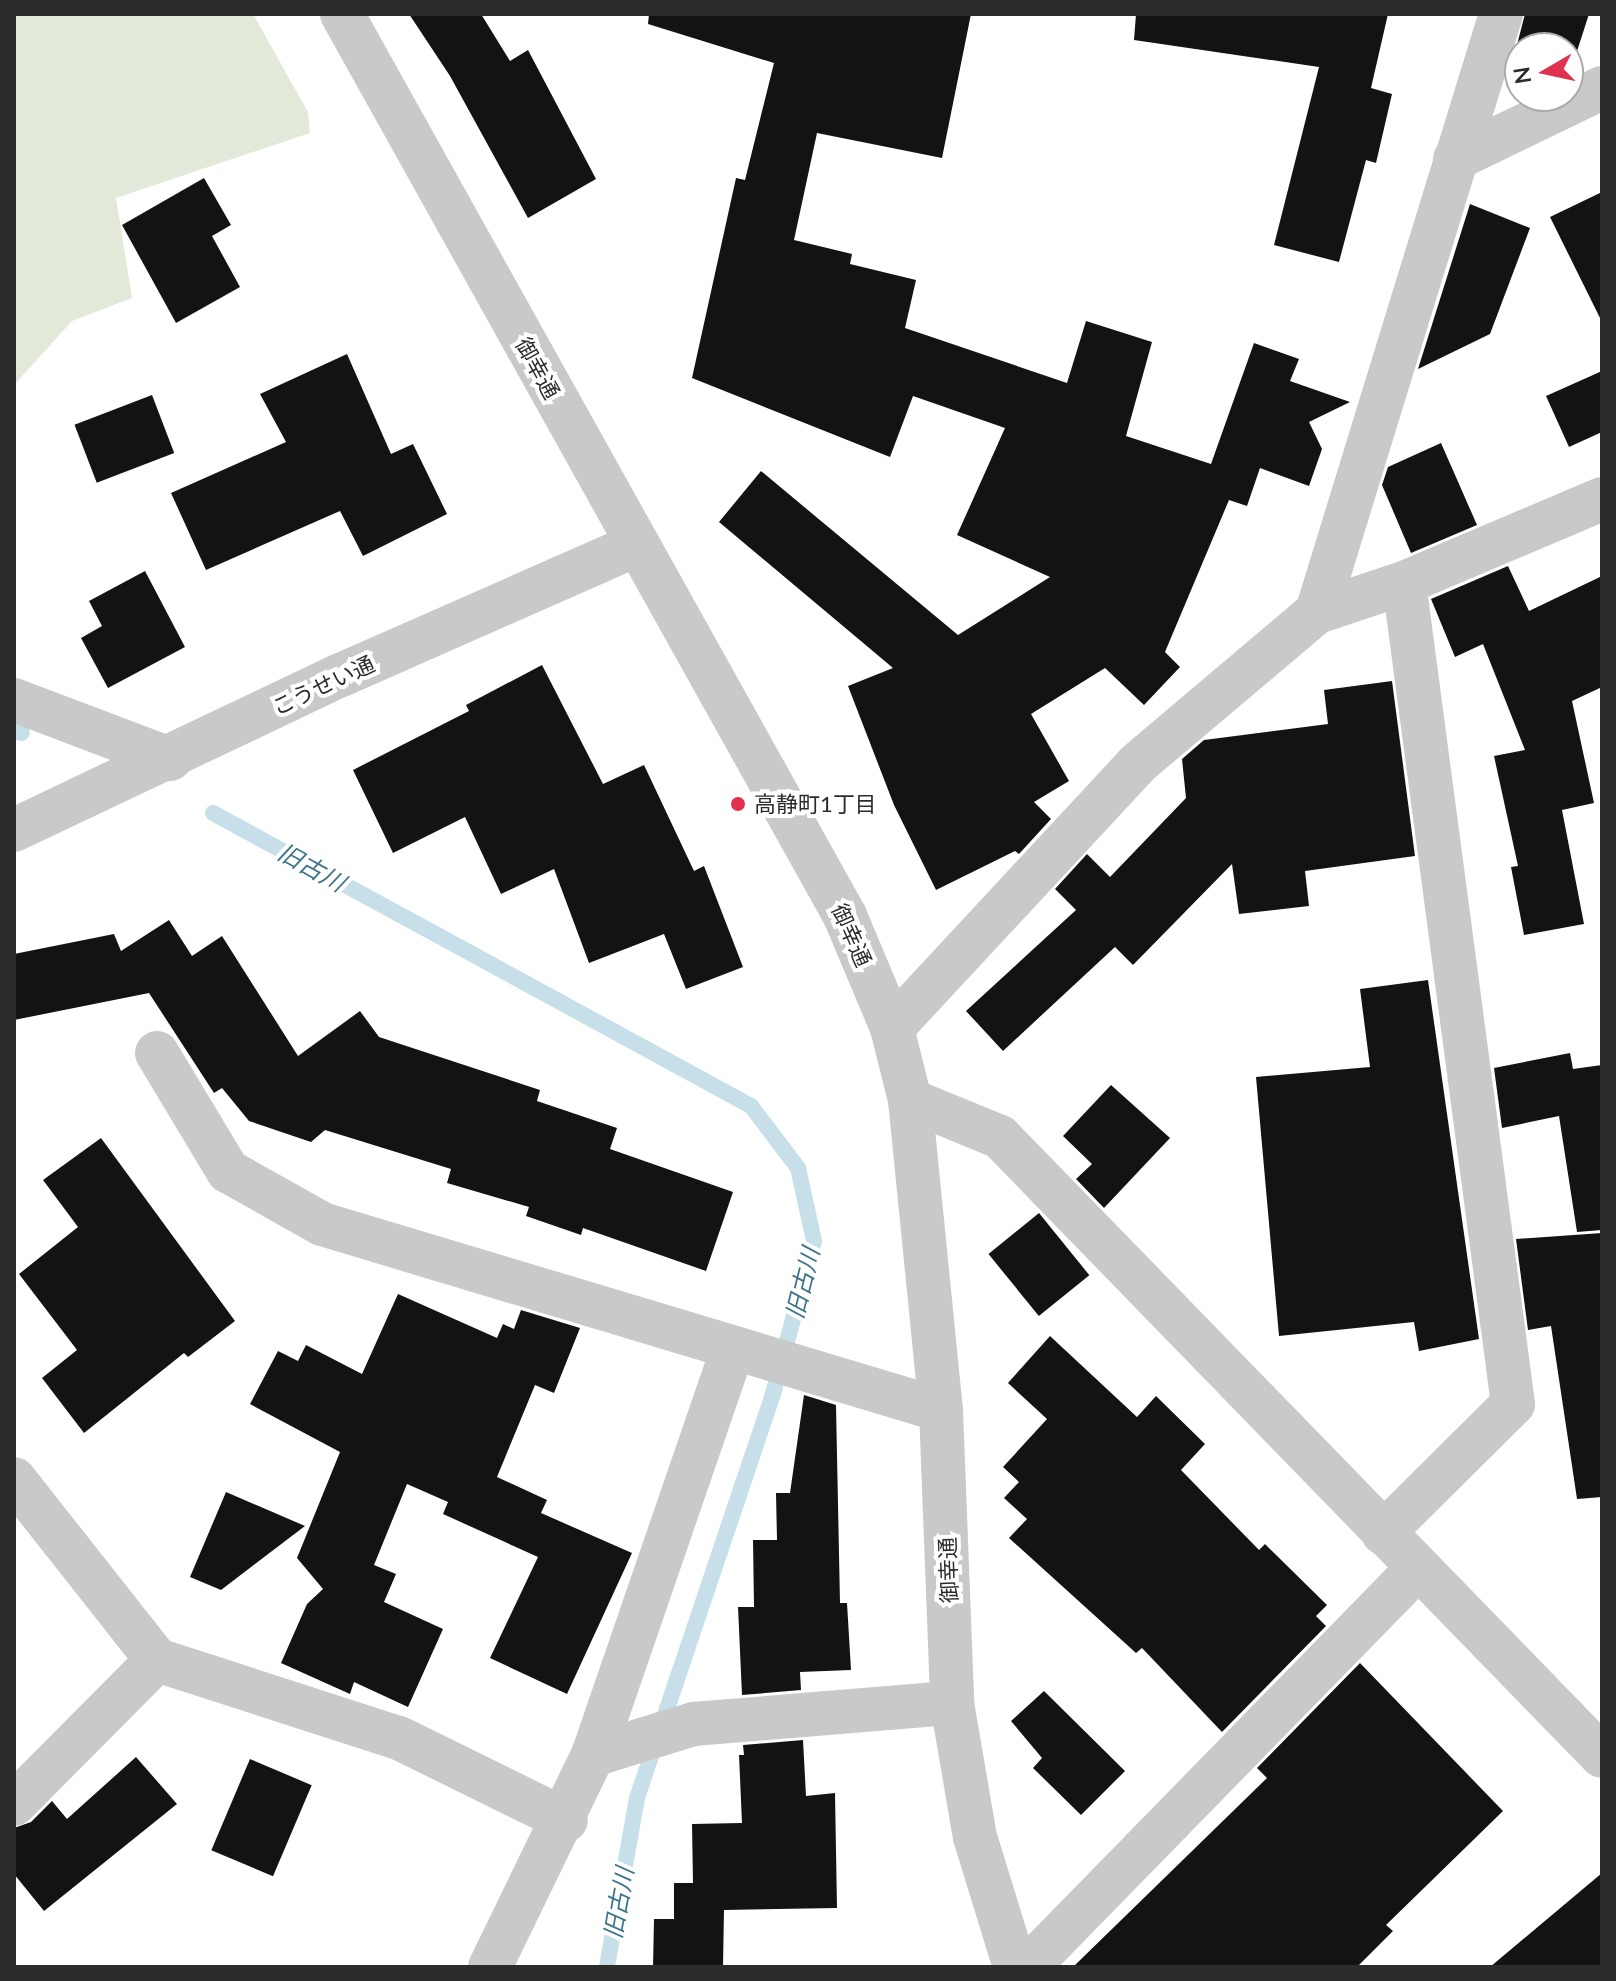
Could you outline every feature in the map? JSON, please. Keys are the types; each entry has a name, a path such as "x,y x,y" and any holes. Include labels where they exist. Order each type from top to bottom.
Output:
{"street":[{"name":"御幸通","path":"342,14 845,916 892,1028 910,1100 941,1410 952,1703 975,1837 1015,1967"},
{"path":"1317,612 1501,14"},
{"path":"1455,159 1602,88"},
{"path":"892,1028 1137,764 1317,612 1404,583 1602,499"},
{"name":"こうせい通","path":"14,830 170,759 341,675 636,545"},
{"path":"1383,1533 1513,1404 1404,583"},
{"path":"14,700 170,759"},
{"path":"157,1053 228,1171 322,1224 941,1410"},
{"path":"910,1100 1000,1137 1602,1756"},
{"path":"490,1967 603,1752 740,1350"},
{"path":"14,1479 157,1660 399,1738 566,1820"},
{"path":"1028,1967 1417,1569"},
{"path":"14,1804 157,1660"},
{"path":"603,1752 694,1724 952,1703"}],"green space":[{"path":"14,14 253,14 308,112 310,133 116,198 132,298 72,321 14,385"}],"building":[{"path":"409,14 481,14 510,61 528,50 596,179 528,218 450,76"},
{"path":"649,14 971,14 942,158 817,133 794,240 852,254 850,264 916,280 905,328 1067,383 1086,321 1152,342 1126,436 1211,464 1254,343 1299,359 1290,381 1350,402 1309,422 1322,449 1309,486 1260,468 1247,506 1229,500 1165,652 1180,667 1144,705 1105,668 1031,714 1069,781 1034,802 1051,819 1019,854 1015,851 936,890 894,805 848,686 893,668 719,522 761,471 958,635 1050,577 957,535 1005,428 913,396 890,457 692,378 736,178 745,180 774,63 648,24"},
{"path":"1136,14 1388,14 1371,88 1392,94 1376,163 1366,160 1339,262 1274,245 1319,67 1134,40"},
{"path":"1525,14 1589,14 1583,32 1520,32"},
{"path":"204,178 231,225 212,236 240,287 176,323 122,225"},
{"path":"1602,192 1602,322 1550,217"},
{"path":"1470,204 1530,228 1490,334 1418,369"},
{"path":"347,354 391,454 413,444 447,514 363,556 340,511 206,570 171,493 286,442 260,394"},
{"path":"1602,371 1602,432 1569,447 1546,396"},
{"path":"152,395 174,453 97,483 75,425"},
{"path":"1441,443 1477,525 1411,553 1382,485 1388,467"},
{"path":"1508,566 1529,611 1602,576 1602,687 1572,701 1594,803 1562,810 1584,924 1524,935 1511,867 1518,866 1494,756 1525,750 1483,644 1455,657 1431,599"},
{"path":"145,571 185,647 108,688 81,638 102,626 89,601"},
{"path":"542,665 603,784 644,765 694,871 704,866 743,967 686,989 664,934 589,963 554,869 501,894 465,817 393,853 353,770 469,711 466,705"},
{"path":"1392,681 1415,856 1305,871 1309,906 1239,914 1232,864 1133,965 1115,947 1003,1051 966,1011 1076,910 1055,889 1087,854 1110,877 1186,798 1182,759 1204,740 1328,724 1324,690"},
{"path":"169,920 192,956 222,936 298,1056 360,1011 379,1037 540,1090 537,1101 617,1128 610,1149 733,1192 706,1271 583,1228 581,1235 526,1216 529,1207 447,1183 451,1169 325,1130 311,1142 249,1121 222,1088 214,1093 149,993 14,1020 14,954 114,934 121,951"},
{"path":"1428,980 1479,1339 1419,1351 1414,1322 1279,1336 1256,1077 1370,1067 1360,989"},
{"path":"1570,1053 1573,1069 1602,1065 1602,1230 1577,1232 1559,1116 1502,1128 1494,1068"},
{"path":"1111,1085 1170,1138 1104,1208 1076,1179 1092,1164 1063,1136"},
{"path":"101,1138 235,1321 188,1357 184,1353 84,1433 42,1378 77,1350 19,1274 78,1227 43,1180"},
{"path":"1039,1213 1089,1275 1039,1316 988,1254"},
{"path":"1602,1233 1602,1497 1577,1499 1551,1326 1528,1330 1516,1239"},
{"path":"398,1294 497,1338 503,1324 514,1329 521,1310 580,1328 554,1393 535,1385 497,1477 547,1500 541,1513 632,1553 567,1694 490,1658 538,1557 443,1514 448,1502 407,1484 374,1565 396,1574 384,1602 443,1629 408,1707 354,1682 350,1694 281,1663 307,1604 323,1589 297,1558 340,1452 250,1404 278,1351 298,1361 306,1345 362,1374"},
{"path":"1050,1336 1137,1417 1156,1396 1205,1444 1181,1470 1259,1550 1265,1544 1327,1605 1316,1616 1326,1626 1222,1732 1142,1648 1136,1653 1009,1538 1027,1519 1004,1498 1019,1482 1003,1467 1047,1419 1008,1383"},
{"path":"804,1395 836,1405 840,1603 847,1603 851,1670 800,1672 801,1690 742,1695 738,1607 754,1607 753,1540 777,1540 776,1493 790,1493"},
{"path":"226,1492 305,1526 221,1590 190,1577"},
{"path":"1360,1663 1503,1811 1386,1925 1393,1931 1357,1967 1073,1967 1267,1778 1257,1768"},
{"path":"1044,1691 1125,1771 1081,1815 1033,1768 1042,1758 1011,1721"},
{"path":"803,1740 806,1796 835,1793 837,1908 724,1910 723,1967 653,1967 654,1919 674,1919 674,1883 693,1883 692,1824 742,1823 739,1755 744,1755 743,1745"},
{"path":"136,1757 177,1804 44,1911 14,1874 14,1828 31,1822 52,1801 67,1819"},
{"path":"250,1759 312,1785 273,1876 211,1850"},
{"path":"1602,1873 1602,1967 1490,1967"}],"waterway":[{"name":"旧古川","path":"14,731 22,733"},
{"name":"旧古川","path":"213,813 751,1106 798,1168 814,1241 773,1394 637,1798 607,1967"}],"place":[{"name":"高静町1丁目","path":"738,804"}]}
